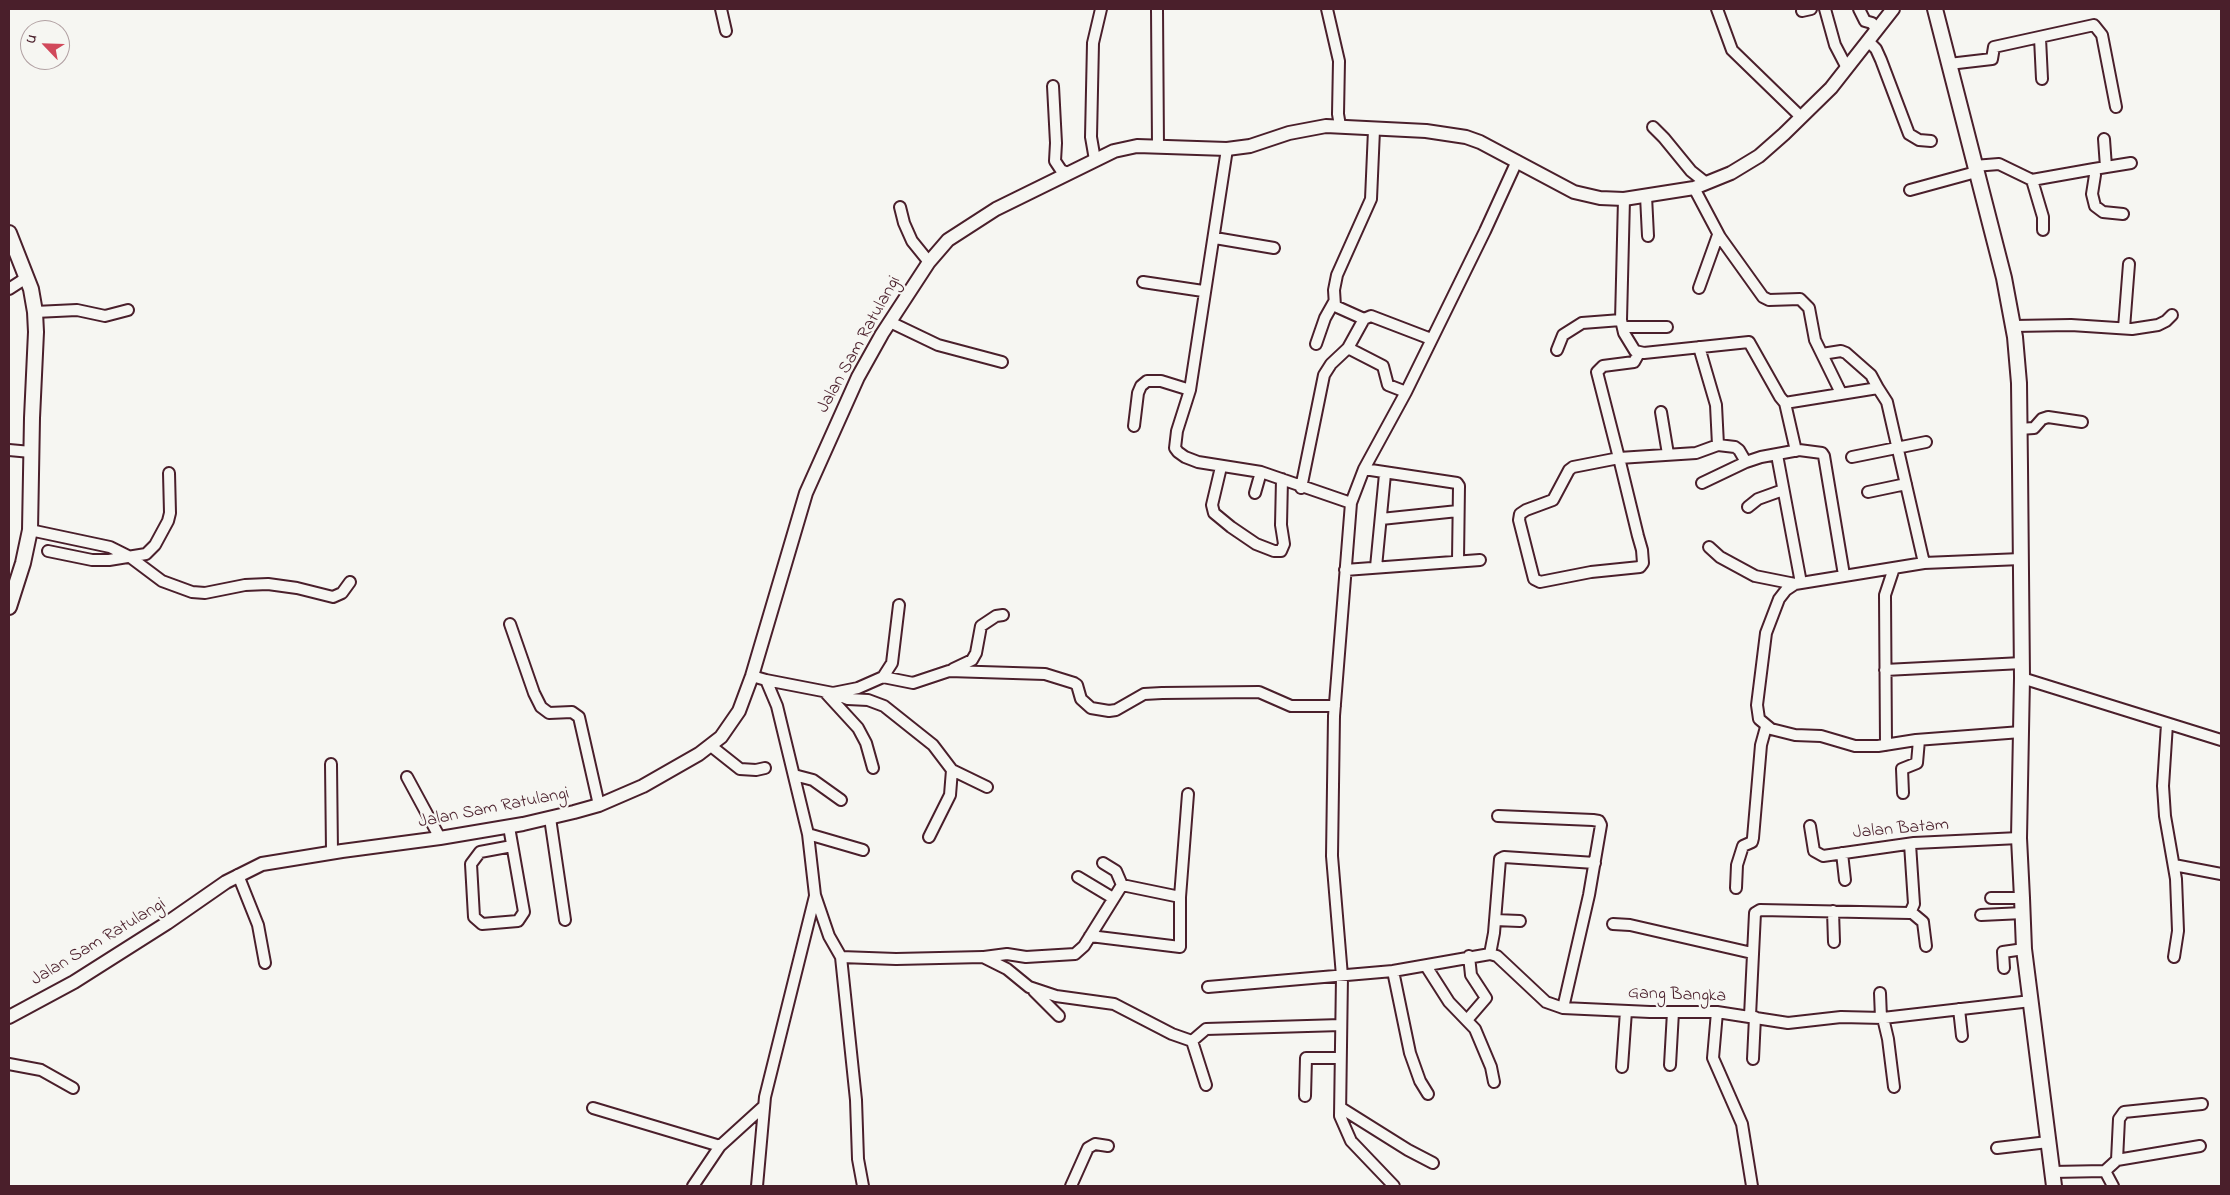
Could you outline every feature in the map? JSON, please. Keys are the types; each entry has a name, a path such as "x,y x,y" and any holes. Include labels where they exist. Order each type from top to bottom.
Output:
{"main road":[{"path":"1935,9 2014,326 2019,384 2022,664 2019,838 2022,913 2024,949 2053,1179"},
{"path":"9,233 26,278 36,312 30,530 23,563 9,607"}],"street":[{"path":"721,9 726,31"},
{"path":"1095,160 1091,137 1093,43 1097,18 1101,9"},
{"path":"1157,9 1158,147"},
{"path":"1327,9 1339,61 1338,114 1340,126"},
{"path":"1716,9 1732,50 1801,117"},
{"path":"1825,9 1835,45 1847,68"},
{"path":"1859,9 1865,21 1872,22 1876,29"},
{"name":"Jalan Sam Ratulangi","path":"9,1017 82,978 238,875 262,864 509,827 550,818 599,805 643,786 711,746 731,725 739,711 752,676 806,492 858,377 890,322 929,262 948,240 980,220 1114,151 1137,146 1227,149 1250,146 1289,133 1326,126 1454,134 1480,142 1574,192 1600,198 1624,199 1700,186 1731,173 1759,156 1831,88 1893,9"},
{"path":"1949,64 1992,59 1994,56 1993,48 2091,24 2096,26 2102,35 2116,108"},
{"path":"2040,38 2042,79"},
{"path":"1868,41 1876,49 1908,134 1918,140 1931,141"},
{"path":"1053,86 1056,142 1055,161 1060,170 1068,173"},
{"path":"1653,127 1694,175 1718,234 1762,297 1769,300 1800,299 1809,308 1815,340 1841,393"},
{"path":"1316,344 1325,318 1334,302 1337,275 1371,199 1374,130"},
{"path":"2104,139 2106,167"},
{"path":"1227,149 1215,238 1204,292 1190,390 1176,431 1176,448 1185,457 1221,467 1261,472 1301,488 1351,503"},
{"path":"1394,1186 1352,1141 1340,1116 1342,976 1332,856 1335,706 1351,503 1364,470 1406,392 1485,231 1516,161"},
{"path":"1910,190 1975,169 1999,164 2032,180 2131,163"},
{"path":"2094,169 2092,194 2094,206 2103,212 2123,214"},
{"path":"2032,180 2043,217 2043,230"},
{"path":"1646,196 1648,236"},
{"path":"1624,199 1622,323 1631,346 1639,353 1749,342 1785,403 1796,451"},
{"path":"900,207 904,223 912,241 929,262"},
{"path":"1699,288 1718,234"},
{"path":"1215,238 1274,248"},
{"path":"2124,328 2129,264"},
{"path":"9,289 26,278"},
{"path":"1143,282 1204,292"},
{"path":"1334,302 1339,309 1364,319"},
{"path":"36,312 77,310 105,316 128,310"},
{"path":"2014,326 2071,325 2124,328 2158,326 2172,315"},
{"path":"1301,488 1324,375 1331,364 1348,348 1364,319 1371,316 1431,339"},
{"path":"890,322 938,345 1002,362"},
{"path":"1557,350 1563,335 1582,323 1622,323 1667,327"},
{"path":"1699,347 1716,405 1718,445"},
{"path":"1348,348 1384,366 1388,385 1406,392"},
{"path":"1639,353 1634,362 1603,366 1597,370 1619,458 1642,550 1643,562 1640,567 1537,581 1532,574 1519,520 1520,514 1522,511 1553,500 1564,477 1573,467 1619,458 1696,453 1718,445 1734,447 1739,450 1746,462"},
{"path":"1822,354 1846,353 1874,378 1887,402 1924,563"},
{"path":"1134,426 1138,394 1141,386 1147,380 1161,381 1190,390"},
{"path":"1785,403 1878,388"},
{"path":"1661,412 1668,454"},
{"path":"2019,429 2034,428 2045,418 2082,422"},
{"path":"1852,457 1926,442"},
{"path":"9,450 31,452"},
{"path":"1702,483 1746,462 1776,454 1796,451 1818,451 1824,456 1844,575"},
{"path":"1776,454 1798,583"},
{"path":"1221,467 1212,505 1214,512 1231,528 1256,544 1274,551 1281,551 1284,544 1281,525 1282,479"},
{"path":"1364,470 1457,483 1459,486 1458,560"},
{"path":"1255,493 1261,472"},
{"path":"48,551 92,560 130,557 150,551 161,536 170,513 168,473"},
{"path":"1376,567 1385,474"},
{"path":"1868,492 1906,484"},
{"path":"1748,507 1758,499 1783,490"},
{"path":"1381,519 1458,511"},
{"path":"30,530 110,547 130,557 162,581 192,592 205,593 245,585 268,584 297,588 332,598 342,593 350,582"},
{"path":"1709,547 1720,557 1755,576 1798,583 1924,563 2021,558"},
{"path":"1345,570 1458,560 1480,560"},
{"path":"1886,745 1885,595 1894,568"},
{"path":"1798,583 1786,590 1779,598 1766,633 1757,706 1757,715 1766,727 1796,736 1821,736 1855,746 1886,745 1919,740 2021,732"},
{"path":"828,692 858,688 883,677 892,663 899,605"},
{"path":"883,677 913,683 949,671 972,660 979,643 981,626 996,616 1003,615"},
{"path":"510,624 541,708 549,713 572,712 579,717 599,805"},
{"path":"1885,670 2022,664"},
{"path":"949,671 1045,674 1077,685 1081,699 1094,709 1116,710 1139,696 1162,693 1259,692 1274,697 1285,705 1335,706"},
{"path":"752,676 790,686 828,692 848,698 868,700 884,706 933,745 952,770 987,787"},
{"path":"2022,678 2221,740"},
{"path":"766,680 777,706 808,834 815,895 829,936 841,957 856,1100 858,1159 863,1186"},
{"path":"828,692 858,728 866,743 873,768"},
{"path":"2167,724 2163,786 2165,816 2176,879 2178,931 2174,958"},
{"path":"1736,888 1737,866 1742,846 1752,842 1753,838 1760,745 1766,727"},
{"path":"1903,793 1902,769 1917,763 1919,740"},
{"path":"711,746 740,769 756,770 765,768"},
{"path":"331,764 332,852"},
{"path":"929,837 950,795 952,770"},
{"path":"794,774 813,780 841,800"},
{"path":"407,776 440,838"},
{"path":"1090,936 1180,948 1180,897 1188,794"},
{"path":"1498,816 1599,821 1602,824 1589,896 1562,1008"},
{"path":"550,818 565,920"},
{"name":"Jalan Batam","path":"1810,826 1814,851 1823,856 1910,844 2019,838"},
{"path":"509,827 524,912 522,918 518,921 482,924 474,917 471,864 480,852 512,846"},
{"path":"808,834 863,850"},
{"path":"1910,844 1914,904 1911,912"},
{"path":"1842,853 1845,880"},
{"path":"1208,987 1393,971 1469,956 1490,954 1500,861 1502,858 1595,862"},
{"path":"1103,863 1116,871 1122,885"},
{"path":"2174,866 2221,874"},
{"path":"238,875 258,925 265,963"},
{"path":"1078,877 1113,898"},
{"path":"1122,885 1180,897"},
{"path":"841,957 896,959 983,957 1003,954 1026,958 1076,954 1084,946 1122,885"},
{"path":"757,1186 764,1106 770,1070 815,895"},
{"path":"1991,898 2022,898"},
{"path":"1753,1059 1752,953 1754,917 1757,911 1911,912 1923,922 1926,946"},
{"path":"1833,911 1834,942"},
{"path":"1981,915 2022,913"},
{"path":"1495,920 1520,921"},
{"path":"1613,924 1630,926 1752,953"},
{"path":"2004,968 2003,952 2024,949"},
{"name":"Gang Bangka","path":"1490,954 1497,956 1546,1002 1562,1008 1717,1012 1753,1016 1788,1023 1827,1018 1882,1018 2031,1001"},
{"path":"1467,1020 1486,998 1470,975 1469,956"},
{"path":"983,957 1007,969 1060,1016"},
{"path":"1426,966 1449,1002 1475,1029 1492,1067 1494,1082"},
{"path":"1393,971 1410,1053 1420,1082 1428,1094"},
{"path":"1029,987 1056,996 1114,1004 1172,1034 1192,1041"},
{"path":"1880,993 1882,1018 1888,1039 1894,1087"},
{"path":"1959,1009 1962,1036"},
{"path":"1622,1067 1626,1011"},
{"path":"1670,1065 1673,1012"},
{"path":"1717,1012 1713,1058 1742,1124 1752,1186"},
{"path":"1192,1041 1206,1029 1341,1025"},
{"path":"1192,1041 1206,1085"},
{"path":"1305,1096 1306,1058 1340,1058"},
{"path":"9,1064 41,1070 73,1088"},
{"path":"2117,1160 2119,1119 2124,1112 2202,1104"},
{"path":"693,1186 720,1146 764,1106"},
{"path":"593,1108 720,1146"},
{"path":"1341,1108 1408,1150 1433,1163"},
{"path":"1997,1148 2048,1142"},
{"path":"1071,1186 1088,1148 1095,1144 1108,1146"},
{"path":"2053,1179 2105,1171 2117,1160 2200,1146"},
{"path":"2105,1171 2113,1186"}]}
